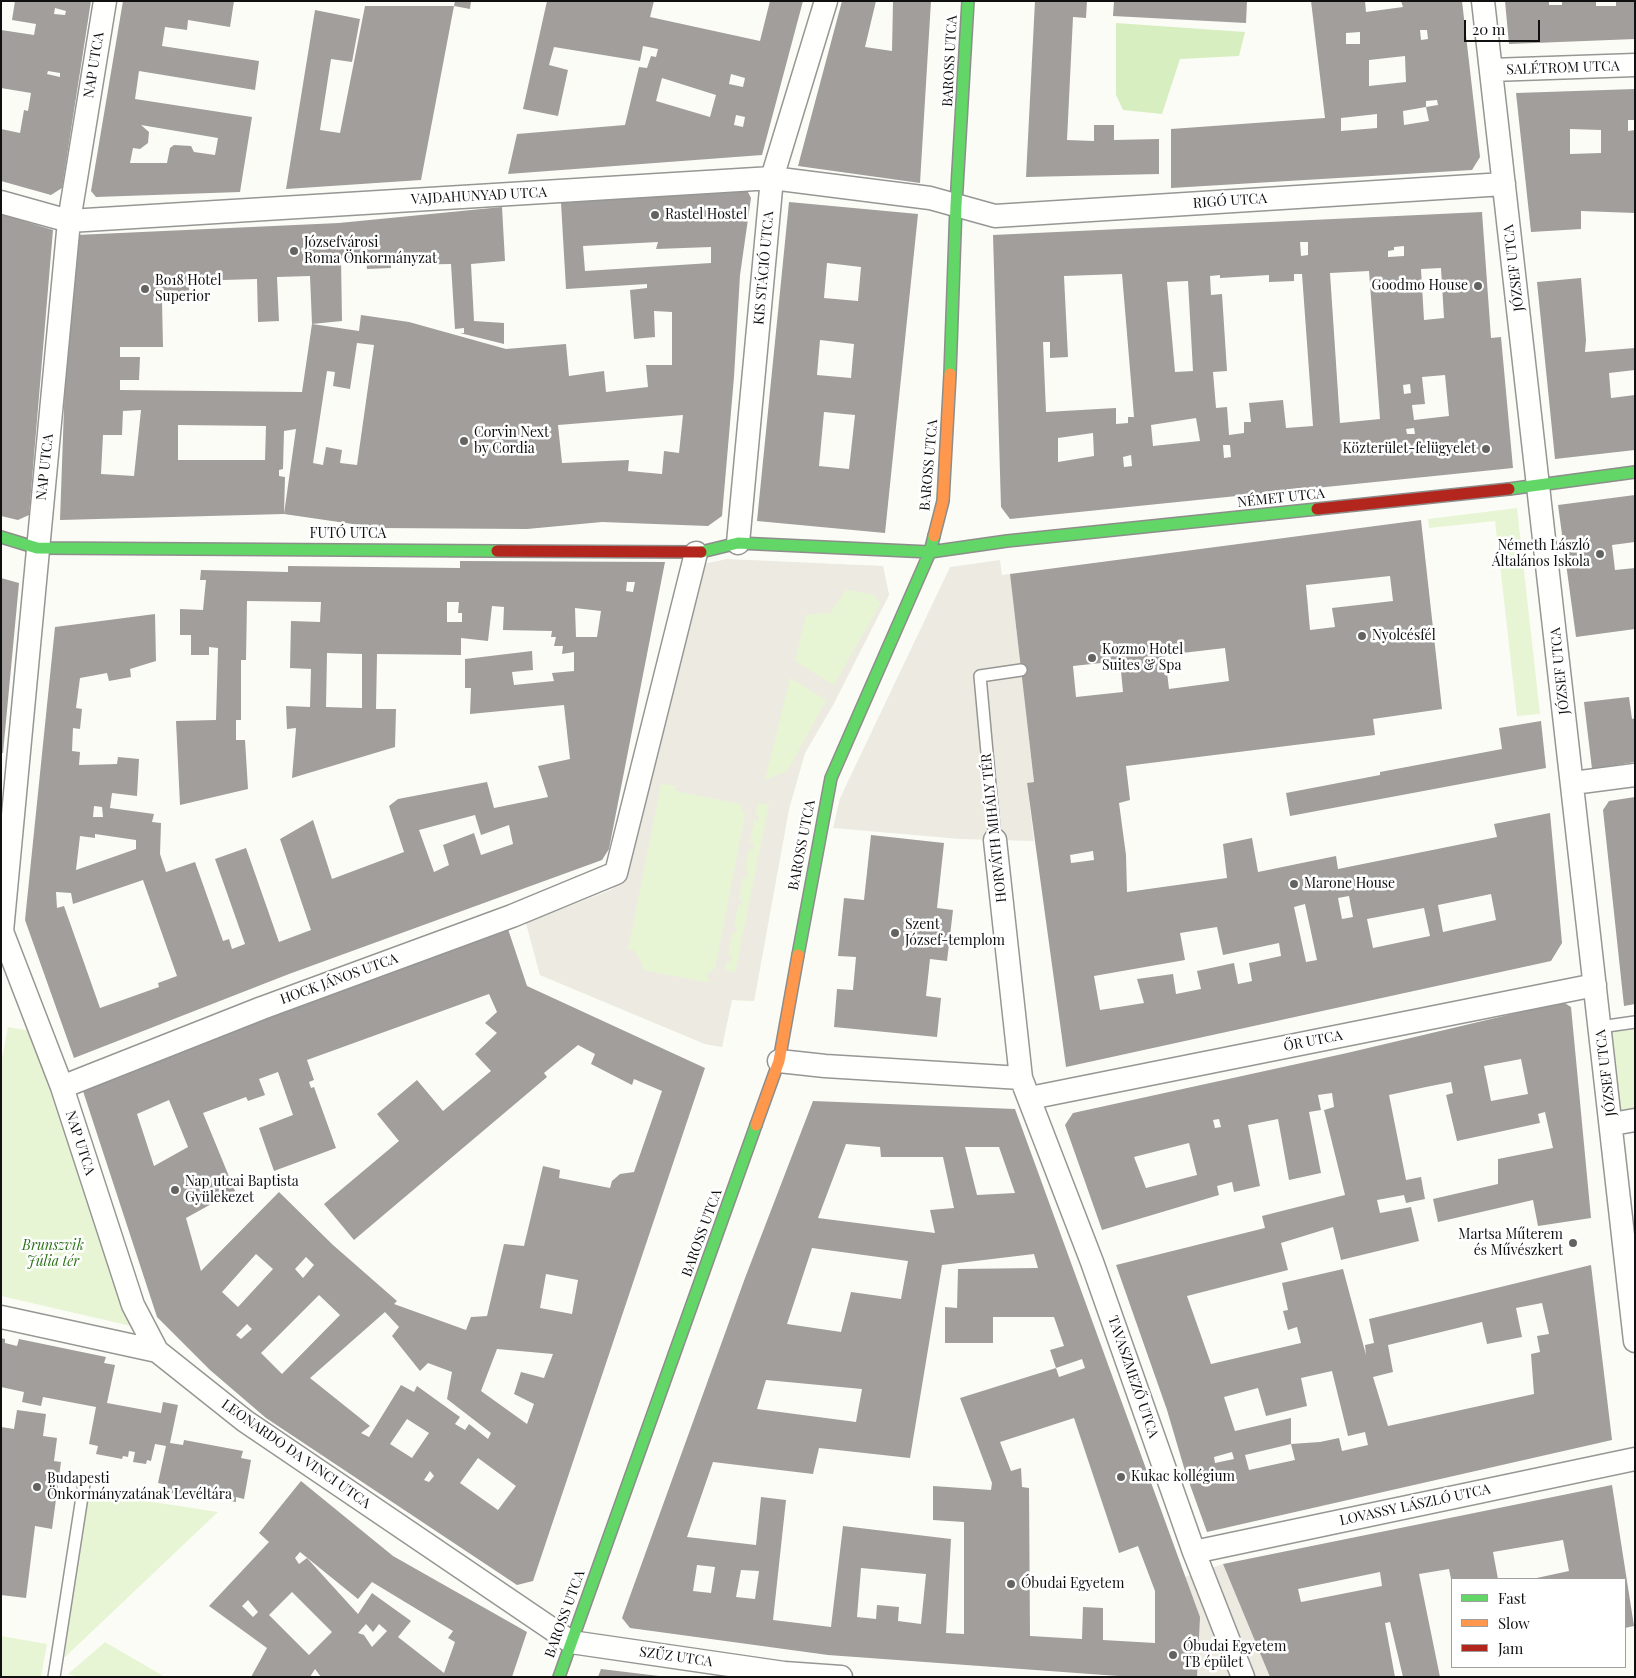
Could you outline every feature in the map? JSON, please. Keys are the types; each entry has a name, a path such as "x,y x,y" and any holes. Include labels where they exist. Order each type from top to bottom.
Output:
{"street":[{"name":"NAP UTCA","path":"105,1 69,221 2,936 62,1087 133,1305 157,1351"},
{"name":"KIS STÁCIÓ UTCA","path":"738,542 772,178 826,1"},
{"name":"BAROSS UTCA","path":"559,1677 779,1061 831,778 930,552 943,501 947,460 956,205 968,1"},
{"name":"JÓZSEF UTCA","path":"1483,1 1540,486 1635,1341"},
{"name":"SALÉTROM UTCA","path":"1491,70 1635,65"},
{"name":"VAJDAHUNYAD UTCA","path":"1,202 69,221 772,178 930,198 956,205"},
{"name":"RIGÓ UTCA","path":"956,205 995,216 1504,184"},
{"name":"NÉMET UTCA","path":"930,552 1007,540 1540,486 1635,472"},
{"name":"FUTÓ UTCA","path":"1,537 37,548 696,553"},
{"path":"696,553 738,542 930,552"},
{"name":"HOCK JÁNOS UTCA","path":"62,1087 262,1008 512,916 616,874 696,553"},
{"path":"1573,783 1635,775"},
{"name":"HORVÁTH MIHÁLY TÉR","path":"995,840 1021,1078"},
{"name":"ŐR UTCA","path":"1030,1098 1595,985"},
{"path":"779,1061 1021,1078"},
{"name":"TAVASZMEZŐ UTCA","path":"1021,1078 1092,1262 1194,1552 1243,1677"},
{"path":"1612,1124 1635,1120"},
{"name":"LEONARDO DA VINCI UTCA","path":"1,1317 157,1351 245,1421 571,1642"},
{"name":"LOVASSY LÁSZLÓ UTCA","path":"1194,1552 1635,1459"},
{"name":"SZŰZ UTCA","path":"571,1642 783,1675 841,1677"}],"lane":[{"name":"HORVÁTH MIHÁLY TÉR","path":"995,840 980,676 1021,670"},
{"path":"1600,1027 1635,1022"},
{"path":"54,1677 84,1484"}],"green space":[{"path":"1116,23 1245,32 1239,56 1180,59 1162,114 1123,110 1116,95"},
{"path":"1517,508 1540,714 1517,716 1495,521 1429,528 1428,519"},
{"path":"783,563 883,566 889,595 833,705 805,753 789,809 754,1001 732,1000 722,1047 705,1044 540,975 526,923 611,890 621,882 649,781"},
{"path":"1635,1022 1635,1120 1612,1124 1600,1027"},
{"name":"Brunszvik Júlia tér","path":"8,1027 30,1031 131,1326 1,1296 1,1064"},
{"path":"88,1492 218,1512 64,1658"},
{"path":"1,1636 47,1644 41,1677 1,1677"},
{"path":"105,1642 165,1677 79,1677 68,1674"}],"shaded area":[{"path":"727,559 883,566 889,595 833,705 805,753 789,809 754,1001 732,1000 722,1047 705,1044 540,975 526,923 611,890 621,882 698,565","holes":["846,590 874,595 880,604 834,685 795,661 806,615 830,613","790,678 826,700 788,770 765,780","661,784 676,786 675,791 740,804 745,815 715,968 706,975 711,983 643,970 642,963 633,949 628,950","758,803 769,805 735,972 725,970 727,961 731,962 732,956 728,955 732,933 736,933 737,928 734,927 738,905 742,905 743,900 739,899 743,877 747,877 748,871 745,870 749,849 753,849 754,843 750,842 754,820 758,821 759,816 755,815"]},
{"path":"1000,560 1002,575 1010,574 1034,782 1027,783 1034,841 960,839 833,828 840,798 950,567"},
{"path":"1223,1564 1270,1677 1197,1677 1185,1577"}],"building":[{"path":"15,1 91,1 62,188 51,195 1,181 1,129 20,133 24,110 28,111 31,93 1,88 1,30 34,35 36,24 12,20","holes":["55,8 66,11 65,15 54,14","48,71 60,73 60,77 47,74"]},
{"path":"123,1 234,1 230,27 188,20 187,30 165,27 162,46 259,61 255,90 139,71 135,99 252,117 240,192 96,197 91,191","holes":["141,125 218,138 215,155 194,152 191,146 174,145 170,148 167,163 130,163 133,148 140,149 148,143 149,132"]},
{"path":"455,1 471,1 470,9 454,6"},
{"path":"547,1 654,1 650,17 760,41 770,1 803,1 762,155 508,174 517,134 625,125 639,67 647,68 651,56 656,57 658,49 643,46 640,61 554,47 549,65 568,70 558,116 523,109","holes":["731,74 745,78 743,87 729,84","662,78 716,95 710,117 656,101","736,115 745,117 743,127 734,125"]},
{"path":"842,1 876,1 865,47 892,51 893,1 931,1 920,183 798,166"},
{"path":"1035,1 1087,1 1086,18 1073,17 1067,140 1094,141 1094,125 1114,125 1114,140 1159,139 1159,174 1026,177"},
{"path":"1114,1 1247,1 1246,23 1113,16"},
{"path":"1311,1 1365,1 1366,12 1403,7 1401,1 1462,1 1480,157 1472,170 1171,188 1171,129 1325,118","holes":["1420,30 1427,30 1428,39 1421,40","1360,32 1360,44 1346,44 1346,33","1405,56 1406,82 1369,86 1369,60","1437,100 1438,105 1426,107 1426,101","1426,107 1429,121 1404,125 1403,111","1377,114 1377,128 1341,131 1341,118"]},
{"path":"1505,1 1549,1 1549,5 1562,5 1562,1 1596,1 1596,6 1616,6 1616,1 1635,1 1635,39 1509,44"},
{"path":"365,6 454,6 421,180 286,189 315,10 360,19 352,62 331,59 320,130 340,133"},
{"path":"1635,89 1635,120 1628,120 1628,131 1635,130 1635,213 1581,211 1581,229 1531,232 1516,93","holes":["1570,129 1601,130 1601,153 1570,154"]},
{"path":"742,189 748,192 751,198 740,275 734,377 722,516 708,526 602,522 527,529 380,528 284,514 60,520 70,240 76,235 339,223 502,207 505,261 471,264 474,321 504,323 504,344 460,333 464,333 464,328 455,329 451,264 391,265 391,268 367,269 366,258 341,259 342,321 312,324 359,331 361,315 409,322 506,349 566,344 569,376 604,371 606,392 648,387 646,365 672,365 672,312 654,311 655,337 634,339 630,290 647,288 647,284 566,289 561,203","holes":["658,242 656,249 711,247 711,263 585,271 583,246","310,276 312,324 302,392 120,390 120,380 139,380 140,357 120,357 120,347 163,347 162,300 189,299 189,281 257,279 258,322 279,321 277,277","357,343 374,345 357,465 340,463 342,450 326,447 323,465 313,463 327,371 335,372 333,386 350,389","141,410 134,476 101,474 103,435 122,435 123,411","683,415 679,453 664,451 662,474 628,471 629,460 562,463 558,425","178,425 266,426 265,460 178,460","296,429 284,514 285,477 279,476 279,470 283,469 284,431"]},
{"path":"789,202 918,214 885,533 757,521","holes":["827,263 861,267 858,301 824,298","820,340 854,344 851,378 817,375","824,412 855,415 849,469 819,466"]},
{"path":"1482,212 1491,338 1501,337 1513,468 1010,519 1001,507 993,235","holes":["1300,242 1308,242 1308,255 1301,256","1404,246 1404,256 1388,257 1388,251 1394,250 1394,247","1441,268 1444,318 1424,320 1421,269","1369,271 1380,419 1340,423 1330,273","1122,274 1134,417 1128,417 1128,423 1116,424 1116,408 1046,412 1043,342 1050,342 1050,358 1068,357 1064,276","1294,274 1302,274 1313,426 1286,428 1283,400 1249,403 1251,422 1244,422 1244,433 1229,435 1227,407 1216,408 1213,372 1227,371 1222,294 1211,295 1210,276 1220,275 1220,278 1269,275 1269,282 1294,281","1188,281 1193,371 1175,372 1167,282","1445,375 1449,416 1414,420 1412,405 1425,404 1422,377","1410,384 1411,393 1404,394 1403,385","1196,418 1200,441 1153,446 1151,425","1414,428 1415,434 1407,434 1406,429","1093,433 1094,456 1058,462 1058,438","1223,445 1230,445 1231,457 1224,458","1131,455 1132,466 1124,467 1123,457"]},
{"path":"1,214 53,230 29,515 18,520 1,516"},
{"path":"1581,278 1586,340 1585,352 1635,348 1635,370 1609,373 1611,398 1635,395 1635,450 1555,459 1537,282"},
{"name":"Németh László Általános Iskola","path":"1635,495 1635,542 1612,545 1615,570 1635,568 1635,629 1576,637 1558,505"},
{"path":"1421,520 1442,709 1373,719 1375,735 1126,766 1130,800 1119,803 1126,855 1127,892 1227,878 1223,844 1252,838 1258,872 1336,856 1338,869 1497,837 1494,824 1550,813 1562,943 1551,961 1066,1067 1027,783 1034,782 1010,574","holes":["1390,576 1393,601 1332,608 1335,627 1310,630 1306,585","1225,648 1229,681 1169,689 1165,655","1120,661 1123,692 1076,697 1073,666","1093,851 1094,860 1071,863 1070,855","1491,894 1496,920 1443,932 1438,905","1349,896 1353,917 1342,919 1338,898","1305,904 1317,960 1306,962 1294,907","1424,908 1430,936 1373,948 1367,919","1217,927 1223,955 1279,943 1281,956 1249,963 1252,981 1238,984 1234,963 1197,971 1201,989 1176,994 1173,974 1137,979 1144,1003 1100,1010 1094,976 1185,960 1180,933"]},
{"path":"460,561 665,562 609,849 602,860 289,974 74,1058 25,920 55,627 155,614 156,661 130,669 131,677 109,681 107,673 80,678 76,708 82,709 80,729 73,728 72,751 80,752 79,765 117,764 118,757 139,759 137,796 112,793 110,808 154,814 152,822 161,823 160,854 166,872 195,862 223,941 229,939 232,949 245,944 215,859 246,848 279,942 311,930 280,839 313,820 332,879 404,852 389,806 398,799 487,782 494,808 548,797 538,766 570,759 564,705 470,714 471,688 465,688 465,659 532,651 533,670 512,672 514,685 554,681 552,673 574,671 574,652 562,654 563,646 554,646 556,637 551,637 552,631 503,630 504,607 492,606 488,641 461,638 461,655 377,654 376,709 396,709 395,747 292,778 296,728 287,729 286,706 310,707 311,669 290,668 291,621 320,622 321,602 247,601 246,660 241,660 241,720 236,720 236,740 245,740 248,789 180,805 176,721 216,720 218,648 209,647 209,655 191,655 191,635 180,635 180,609 203,610 206,580 200,580 201,570 288,572 288,566 460,568","holes":["627,582 635,582 633,592 626,591","447,602 459,602 458,613 462,613 462,622 447,622","575,608 601,611 597,637 576,637","327,653 362,654 362,708 326,707","94,806 102,807 103,817 93,817","475,815 481,835 509,825 513,844 481,855 474,833 443,845 449,865 434,872 419,830","95,834 136,840 136,849 76,870 80,836 95,838","143,880 177,976 158,983 159,987 100,1008 64,906 57,908 56,892 71,893 73,904"]},
{"path":"1,578 19,583 3,753 1,753"},
{"path":"1629,697 1632,719 1635,718 1635,762 1592,769 1584,702"},
{"path":"1541,721 1546,768 1290,816 1286,793 1380,775 1380,772 1502,749 1499,728"},
{"path":"1635,797 1635,1004 1624,1006 1603,810 1609,801"},
{"name":"Szent József-templom","path":"871,835 944,843 937,908 953,910 947,961 930,959 926,996 941,998 937,1037 834,1027 837,989 853,990 856,957 838,956 844,898 864,900"},
{"path":"508,929 527,986 705,1068 533,1581 517,1585 266,1418 210,1370 157,1317 83,1091 177,1051","holes":["489,994 497,1012 485,1023 497,1033 475,1054 491,1071 443,1111 417,1080 377,1114 399,1141 324,1204 354,1240 547,1077 544,1073 578,1045 595,1054 591,1064 632,1085 634,1079 662,1091 634,1172 620,1174 612,1181 610,1188 559,1178 560,1170 543,1166 524,1246 504,1244 487,1316 471,1317 466,1330 394,1304 397,1301 333,1245 279,1192 201,1271 186,1218 235,1191 203,1113 246,1097 248,1101 265,1095 259,1079 278,1072 293,1115 259,1128 274,1171 336,1148 314,1087 311,1088 309,1082 314,1080 307,1060","169,1100 188,1147 154,1166 137,1114","256,1254 273,1269 238,1307 222,1292","306,1257 314,1265 303,1278 295,1269","546,1274 578,1280 572,1314 540,1308","319,1295 340,1315 282,1374 261,1353","385,1312 399,1327 392,1336 420,1371 428,1363 452,1372 447,1399 491,1433 488,1439 469,1424 465,1430 455,1424 460,1417 417,1386 414,1392 401,1385 369,1437 361,1433 370,1426 310,1378","247,1324 252,1329 241,1339 236,1335","497,1349 553,1354 544,1378 521,1372 514,1394 534,1404 527,1424 481,1391","407,1419 429,1433 412,1458 390,1444","478,1458 516,1486 498,1510 460,1483","430,1471 434,1476 429,1482 424,1480"]},
{"path":"1563,1002 1571,1007 1591,1218 1538,1226 1533,1200 1438,1222 1433,1199 1498,1184 1498,1159 1553,1148 1545,1112 1538,1114 1540,1123 1457,1141 1446,1095 1453,1093 1451,1082 1389,1095 1406,1180 1421,1177 1425,1199 1406,1203 1404,1195 1377,1200 1380,1213 1411,1207 1419,1241 1341,1260 1333,1227 1281,1243 1288,1270 1187,1296 1211,1364 1301,1343 1297,1327 1288,1330 1283,1311 1288,1310 1282,1283 1343,1269 1366,1355 1365,1345 1374,1343 1369,1319 1591,1265 1612,1440 1207,1532 1116,1265 1265,1228 1262,1216 1345,1195 1324,1110 1334,1107 1332,1093 1318,1095 1321,1110 1309,1112 1321,1173 1289,1180 1278,1119 1248,1125 1260,1186 1234,1192 1232,1182 1217,1186 1219,1195 1102,1230 1065,1125 1073,1113 1347,1053","holes":["1521,1059 1528,1094 1491,1101 1484,1066","1219,1119 1221,1127 1215,1128 1213,1120","1189,1143 1197,1175 1146,1188 1134,1157","1542,1303 1549,1334 1537,1336 1540,1352 1531,1354 1534,1394 1388,1426 1373,1377 1393,1372 1388,1345 1482,1322 1487,1344 1522,1337 1516,1308","1332,1371 1348,1436 1365,1432 1368,1445 1342,1451 1339,1438 1320,1442 1291,1444 1291,1418 1235,1431 1224,1397 1258,1388 1266,1416 1307,1406 1301,1378","1291,1444 1295,1460 1249,1470 1245,1455","1232,1452 1234,1459 1215,1463 1214,1457"]},
{"path":"813,1101 1015,1109 1200,1617 1197,1677 1132,1677 828,1655 630,1628 622,1618 745,1278","holes":["846,1144 880,1147 881,1157 943,1157 954,1208 930,1210 935,1233 818,1218","965,1147 999,1147 1015,1193 977,1195","812,1248 908,1261 901,1299 851,1292 841,1332 787,1324","1034,1254 1038,1268 958,1269 957,1308 945,1307 945,1343 993,1343 993,1317 1054,1317 1064,1346 1050,1350 1056,1368 960,1398 992,1483 991,1490 933,1486 933,1520 964,1522 964,1634 946,1633 951,1539 843,1526 831,1627 773,1620 786,1500 761,1497 756,1545 687,1537 713,1462 813,1474 819,1448 910,1458 942,1265","1082,1359 1085,1368 1059,1377 1056,1368","766,1380 862,1389 856,1422 757,1409","1074,1418 1119,1553 1138,1546 1155,1591 1155,1643 1103,1640 1103,1608 1083,1607 1082,1639 1030,1636 1029,1488 1022,1487 1021,1468 1011,1471 1000,1442","697,1565 715,1567 711,1593 693,1591","861,1568 926,1574 921,1624 898,1621 899,1607 877,1605 876,1619 857,1617","741,1570 759,1571 755,1599 736,1597"]},
{"path":"1,1338 5,1339 5,1343 17,1346 19,1339 106,1357 104,1363 115,1365 107,1403 161,1413 163,1402 178,1405 170,1443 183,1445 184,1440 243,1451 241,1458 251,1460 244,1499 236,1497 236,1502 204,1496 205,1492 198,1491 198,1495 192,1494 192,1497 166,1492 167,1485 158,1483 166,1446 155,1444 151,1461 147,1460 146,1464 133,1462 135,1452 129,1451 128,1457 123,1456 122,1459 96,1454 98,1446 89,1444 96,1407 43,1397 41,1406 22,1402 24,1392 1,1387"},
{"path":"17,1410 46,1414 43,1436 57,1438 54,1461 61,1462 52,1529 35,1526 26,1598 1,1595 1,1427 14,1429"},
{"path":"301,1481 393,1556 527,1632 512,1677 321,1677 315,1669 310,1677 251,1677 267,1648 209,1606 269,1542 259,1533","holes":["300,1552 358,1599 372,1582 453,1631 448,1638 455,1642 444,1673 398,1637 411,1621 372,1593 358,1614 307,1558 299,1564 295,1558","292,1592 332,1632 309,1655 269,1615","248,1600 258,1612 253,1617 242,1606","366,1624 373,1632 379,1624 387,1631 372,1647 364,1635 358,1633"]},
{"path":"1612,1485 1634,1626 1626,1628 1626,1578 1537,1578 1569,1571 1563,1540 1493,1552 1498,1578 1451,1579 1449,1569 1419,1574 1440,1677 1403,1677 1390,1622 1385,1623 1395,1677 1270,1677 1223,1564","holes":["1380,1572 1382,1586 1301,1602 1298,1589"]},
{"path":"601,1669 659,1676 659,1677 598,1677"}],"traffic: fast":[{"path":"950,374 956,205 968,1"},
{"path":"1509,489 1635,472"},
{"path":"701,552 738,543 930,552 1007,541 1317,509"},
{"path":"798,955 831,778 930,552 934,536"},
{"path":"1,537 37,548 497,551"},
{"path":"559,1677 756,1125"}],"traffic: slow":[{"path":"934,536 943,501 950,374"},
{"path":"756,1125 779,1061 798,955"}],"traffic: jam":[{"path":"1317,509 1509,489"},
{"path":"497,551 701,552"}],"place":[{"name":"Rastel Hostel","path":"655,215"},
{"name":"Józsefvárosi Roma Önkormányzat","path":"294,251"},
{"name":"Goodmo House","path":"1478,286"},
{"name":"Bo18 Hotel Superior","path":"145,289"},
{"name":"Corvin Next by Cordia","path":"464,441"},
{"name":"Közterület-felügyelet","path":"1486,449"},
{"name":"Németh László Általános Iskola","path":"1600,554"},
{"name":"Nyolcésfél","path":"1362,636"},
{"name":"Kozmo Hotel Suites & Spa","path":"1092,658"},
{"name":"Marone House","path":"1294,884"},
{"name":"Szent József-templom","path":"895,933"},
{"name":"Nap utcai Baptista Gyülekezet","path":"175,1190"},
{"name":"Martsa Műterem és Művészkert","path":"1573,1243"},
{"name":"Kukac kollégium","path":"1121,1477"},
{"name":"Budapesti Önkormányzatának Levéltára","path":"37,1487"},
{"name":"Óbudai Egyetem","path":"1011,1584"},
{"name":"Óbudai Egyetem TB épület","path":"1173,1655"}]}
